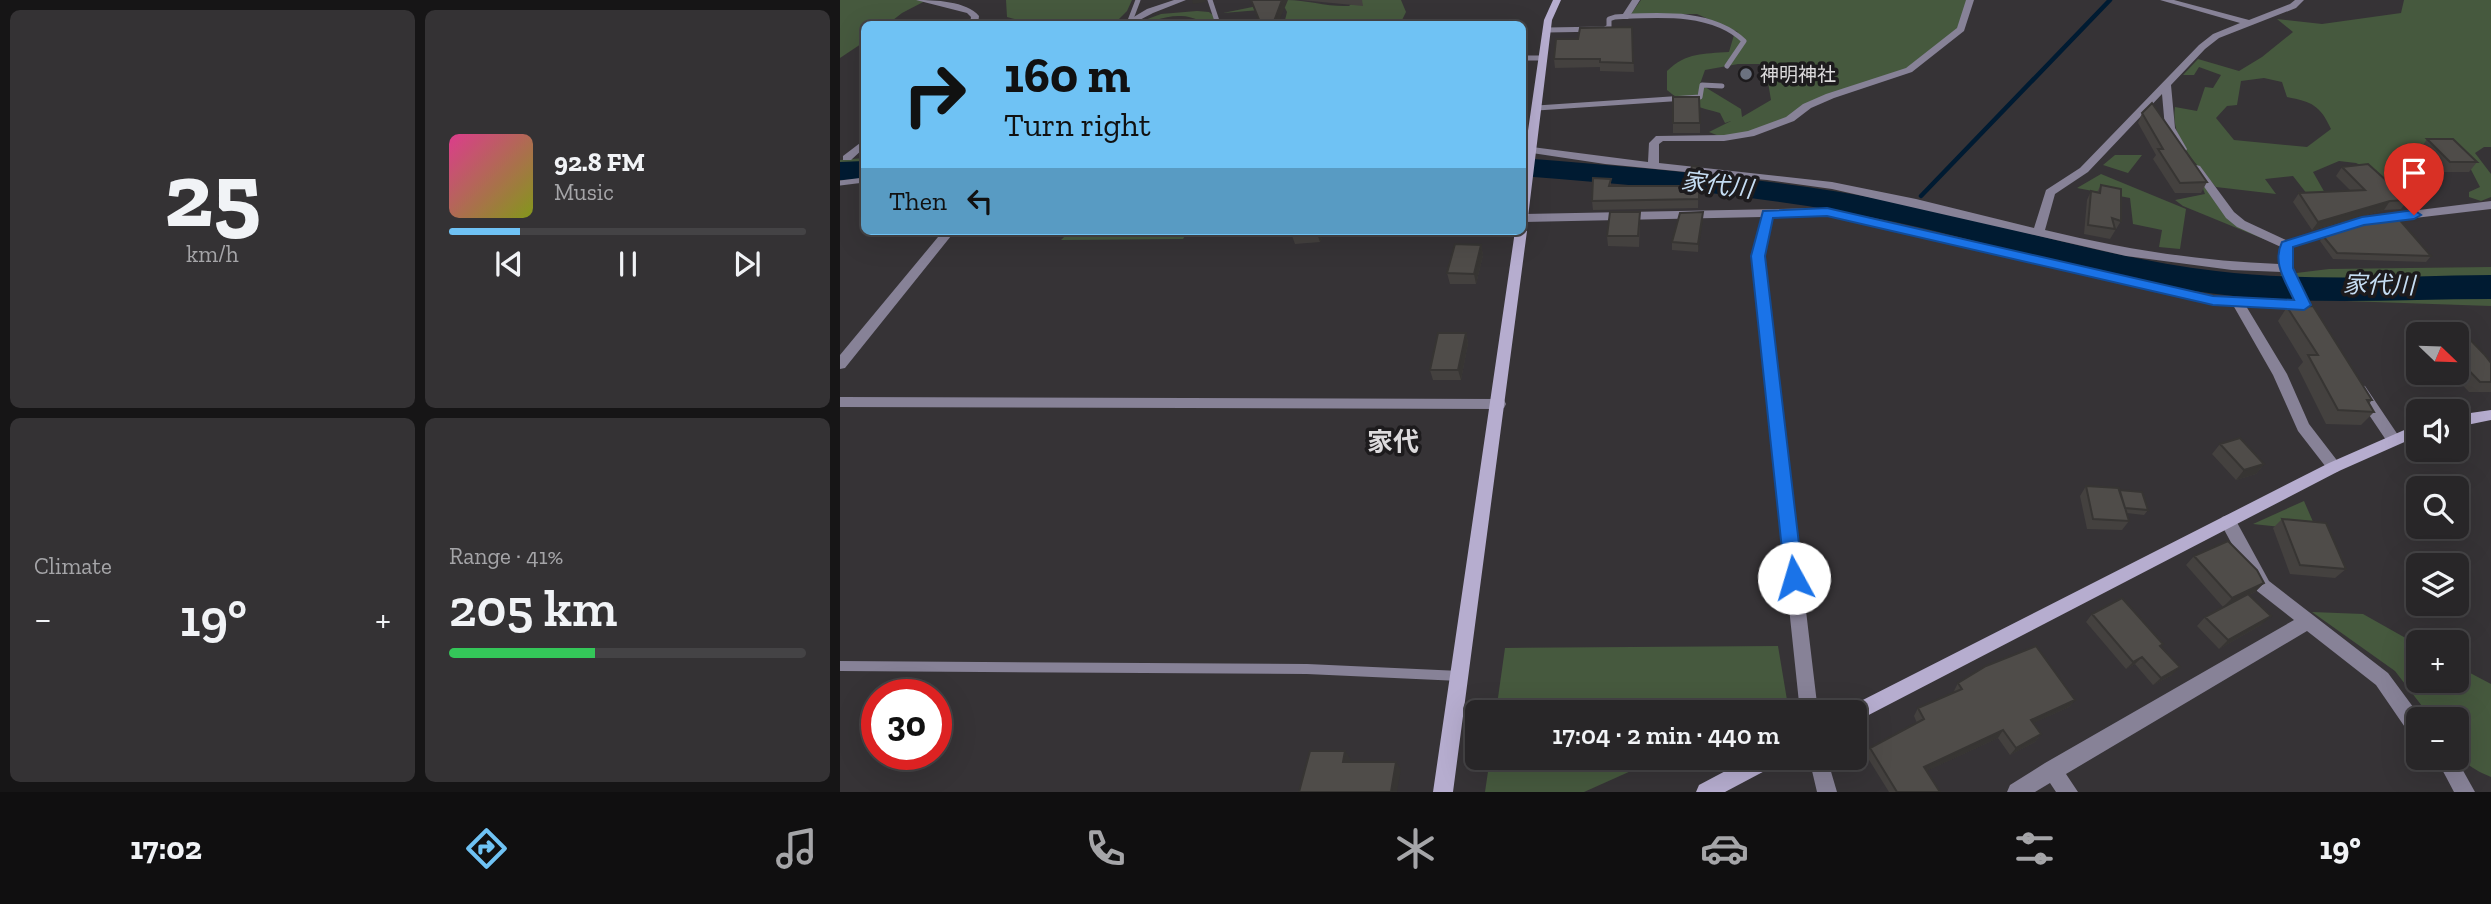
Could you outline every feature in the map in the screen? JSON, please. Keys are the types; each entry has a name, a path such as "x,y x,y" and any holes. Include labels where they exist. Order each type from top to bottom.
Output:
{"street":[{"path":"920,0 970,11 975,16 974,21"},
{"path":"1133,21 1182,0"},
{"path":"1526,183 1547,30 1557,0"},
{"path":"1625,17 1636,0"},
{"path":"1653,165 1656,159 1654,143 1660,138 1724,138 1750,134 1788,120 1807,106 1830,96 1909,70 1961,29 1970,0"},
{"path":"2164,0 2249,23"},
{"path":"2039,231 2050,191 2084,170 2216,36 2293,6 2300,0"},
{"path":"2166,84 2170,128 2185,155 2230,215 2287,245 2362,221 2491,205"},
{"path":"847,158 861,146"},
{"path":"1531,153 1801,180 1937,206 2169,261 2288,273"},
{"path":"1526,217 1827,212 2154,289 2238,303 2304,302"},
{"path":"1768,214 1758,256 1808,700"},
{"path":"840,364 946,235"},
{"path":"1443,792 1520,235"},
{"path":"2287,245 2284,258 2288,273 2319,328"},
{"path":"2238,303 2280,374 2303,427 2334,467"},
{"path":"2349,372 2393,439"},
{"path":"840,402 1499,404"},
{"path":"2469,419 2491,415"},
{"path":"1867,707 2334,467 2406,434"},
{"path":"2228,522 2263,586 2382,678 2406,712"},
{"path":"2017,792 2308,621"},
{"path":"1706,792 1747,770"},
{"path":"1821,770 1827,792"},
{"path":"2052,770 2068,792"},
{"path":"2452,770 2465,792"}],"lane":[{"path":"1129,21 1138,0"},
{"path":"1210,0 1218,21"},
{"path":"1547,30 1605,29 1609,19 1625,17 1681,17 1730,27 1738,32 1744,41 1727,66"},
{"path":"1526,58 1543,58"},
{"path":"1537,108 1700,97 1702,85 1721,86"},
{"path":"840,183 861,180"},
{"path":"840,666 1307,669 1460,676"}],"green space":[{"path":"840,0 927,0 892,21 861,21 861,44 840,58"},
{"path":"1006,0 1132,0 1127,11 1117,21 1022,21 1007,17"},
{"path":"1286,0 1349,6 1356,0 1401,0 1406,12 1402,21 1285,21 1285,8 1223,13"},
{"path":"1641,0 1967,0 1961,29 1901,73 1817,101 1788,120 1750,134 1724,138 1709,132 1731,121 1725,123 1720,113 1673,95 1667,90 1667,71 1689,57 1729,52 1734,35 1738,32 1697,14 1631,14","holes":["1738,64 1765,64 1771,100 1742,117 1741,109 1700,84 1705,70"]},
{"path":"2404,0 2491,0 2491,147 2484,147 2475,153 2491,174 2491,197 2481,201 2469,197 2469,192 2480,187 2467,162 2450,146 2403,148 2413,160 2408,167 2384,170 2418,208 2407,207 2365,167 2339,161 2313,172 2338,216 2329,222 2293,176 2265,179 2276,194 2216,187 2186,150 2176,130 2175,107 2197,111 2205,87 2213,88 2221,75 2199,67 2194,75 2183,75 2198,59 2239,71 2262,57 2293,32 2277,19 2322,24 2401,13","holes":["2264,78 2282,82 2287,97 2314,106 2331,129 2307,147 2234,140 2216,118 2227,106 2237,105 2241,81"]},
{"path":"1209,12 1216,21 1179,16 1142,21 1161,14"},
{"path":"2115,155 2142,155 2128,173 2103,165"},
{"path":"861,158 861,176 840,179 840,160"},
{"path":"2101,174 2186,209 2180,249 2159,247 2162,230 2133,224 2130,198 2077,188"},
{"path":"2199,178 2232,221 2266,240 2183,206 2175,200 2205,194"},
{"path":"1066,235 1186,235 1183,239 1061,240"},
{"path":"2491,267 2491,306 2315,300 2280,275 2329,269"},
{"path":"2304,501 2317,531 2253,524"},
{"path":"2312,612 2363,614 2406,638 2406,685 2395,671"},
{"path":"1778,646 1787,700 1498,700 1505,648"},
{"path":"2469,672 2491,684 2491,777 2469,765 2469,707 2423,707 2412,693 2469,693"},
{"path":"1488,770 1633,770 1584,792 1485,792"}],"building":[{"path":"1251,0 1282,0 1274,21 1260,21"},
{"path":"1632,27 1633,63 1600,62 1600,59 1554,59 1556,39 1578,39 1580,28"},
{"path":"1673,97 1699,97 1700,123 1673,123"},
{"path":"2152,103 2207,182 2180,183 2158,149 2163,149 2142,113"},
{"path":"2427,139 2453,139 2477,162 2450,162"},
{"path":"2368,164 2408,200 2390,201 2318,222 2299,193 2365,190 2342,167"},
{"path":"1692,166 1699,167 1699,199 1592,201 1593,178 1611,179 1609,186 1686,186"},
{"path":"2101,185 2121,189 2121,221 2112,218 2115,229 2088,225 2091,191 2100,193"},
{"path":"1610,212 1640,212 1638,236 1607,236"},
{"path":"1703,212 1698,244 1672,242 1680,213"},
{"path":"2398,218 2431,256 2337,253 2323,236 2368,221"},
{"path":"1455,244 1481,245 1474,274 1447,273"},
{"path":"2313,306 2372,400 2367,400 2374,412 2338,410 2308,355 2318,355 2287,307"},
{"path":"1438,333 1466,333 1458,370 1430,370"},
{"path":"2469,338 2491,363 2491,382 2480,382 2469,371"},
{"path":"2240,438 2264,464 2244,470 2220,444"},
{"path":"2086,486 2119,488 2129,521 2093,519"},
{"path":"2119,490 2142,492 2148,510 2125,508"},
{"path":"2282,519 2326,523 2346,569 2300,565"},
{"path":"2228,541 2257,570 2264,583 2232,598 2194,556"},
{"path":"2248,594 2271,616 2228,640 2205,617"},
{"path":"2122,598 2180,667 2161,678 2142,657 2133,662 2092,614"},
{"path":"2036,646 2075,700 2031,720 2041,734 2016,748 2003,730 1924,767 1940,792 1897,792 1870,748 1924,719 1918,708 1962,689 1958,683 1986,666"},
{"path":"1310,751 1345,751 1343,762 1396,762 1391,792 1299,792"}],"waterway":[{"path":"1921,196 2110,0"},
{"name":"家代川","path":"1526,167 1689,181 1813,197 1899,213 2125,267 2216,283 2319,289 2491,287"},
{"name":"家代川","path":"840,171 861,170"},
{"path":"1913,216 1915,208"}],"place":[{"name":"神明神社","path":"1746,74"}],"district":[{"name":"家代","path":"1393,442"}],"route":[{"path":"1794,578 1758,256 1768,214 1827,212 2154,289 2213,300 2304,305 2286,268 2284,258 2287,245 2362,221 2414,215"}]}
